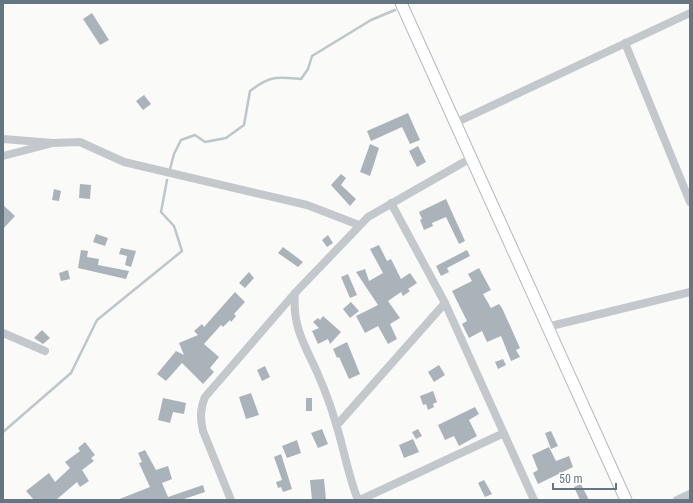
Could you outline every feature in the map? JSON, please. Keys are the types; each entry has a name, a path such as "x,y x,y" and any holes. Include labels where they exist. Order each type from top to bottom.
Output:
{"street":[{"path":"401,3 626,500"},
{"path":"455,123 690,13"},
{"path":"625,44 690,202"},
{"path":"3,139 53,143 80,142 124,162 307,205 359,225"},
{"path":"3,156 30,151 53,143"},
{"path":"231,500 200,420 201,407 205,397 295,294 359,225 376,210 471,158"},
{"path":"391,203 445,303 534,500"},
{"path":"547,327 690,292"},
{"path":"295,294 294,314 300,336 317,373 336,425 349,477 359,500 504,433"},
{"path":"336,425 445,303"},
{"path":"3,333 45,352"},
{"path":"677,500 690,494"}],"building":[{"path":"92,13 109,40 100,45 83,19"},
{"path":"144,95 151,104 143,110 136,101"},
{"path":"408,113 420,140 410,144 402,127 371,141 367,131"},
{"path":"370,144 379,148 370,176 360,172"},
{"path":"418,146 426,162 417,167 409,151"},
{"path":"341,174 346,178 341,185 356,199 350,206 331,185"},
{"path":"80,184 91,185 90,199 79,198"},
{"path":"54,189 61,191 59,201 52,200"},
{"path":"446,199 465,241 459,244 446,217 432,223 433,226 424,230 420,220 422,219 419,212"},
{"path":"3,205 15,216 3,229"},
{"path":"96,234 108,238 105,246 93,242"},
{"path":"328,235 333,243 327,247 322,240"},
{"path":"379,245 387,261 391,259 401,279 410,273 417,283 408,289 410,291 403,296 401,292 388,301 400,318 390,324 397,339 388,344 378,326 365,333 356,316 378,305 356,272 365,269 369,281 383,273 370,249"},
{"path":"283,247 303,262 298,267 278,253"},
{"path":"121,248 136,251 131,267 125,265 127,256 119,254"},
{"path":"81,250 88,251 87,257 99,259 98,265 129,271 126,279 78,268"},
{"path":"467,250 470,256 447,268 449,272 441,276 436,266"},
{"path":"479,268 491,290 483,294 491,308 499,304 502,308 520,348 516,350 520,357 511,361 501,336 487,342 482,331 469,338 462,324 467,321 452,291 472,281 468,274"},
{"path":"68,270 70,279 61,281 59,273"},
{"path":"249,272 254,278 245,288 239,283"},
{"path":"348,274 357,295 350,298 341,277"},
{"path":"235,292 245,302 234,314 236,316 231,322 230,320 223,327 221,325 204,344 219,357 210,368 214,372 203,384 182,363 166,381 157,374 176,351 184,355 179,343 198,335 194,331 202,324 204,327"},
{"path":"351,302 359,311 350,318 343,309"},
{"path":"323,316 341,332 330,344 328,339 318,344 312,331 319,328 313,322 318,318 320,320"},
{"path":"42,330 50,338 43,344 34,338"},
{"path":"347,342 360,374 349,379 339,357 337,358 333,349"},
{"path":"503,359 506,365 498,369 495,362"},
{"path":"439,365 445,375 434,382 428,372"},
{"path":"265,366 270,377 262,381 257,370"},
{"path":"433,391 437,402 433,404 434,407 428,410 426,404 423,405 420,396"},
{"path":"251,393 259,415 246,419 239,397"},
{"path":"163,398 186,403 184,414 173,412 170,423 158,420"},
{"path":"306,398 312,398 312,411 306,411"},
{"path":"475,407 479,414 469,420 477,436 459,446 454,436 445,440 438,425"},
{"path":"322,429 328,444 318,448 311,433"},
{"path":"418,429 422,436 416,439 412,432"},
{"path":"551,431 558,446 551,449 545,433"},
{"path":"413,439 419,452 404,458 399,445"},
{"path":"297,440 301,453 287,458 282,446"},
{"path":"85,442 95,455 91,458 94,461 82,470 89,481 80,487 77,482 56,500 34,500 26,491 49,473 55,482 70,468 65,462 80,451 78,448"},
{"path":"549,447 556,461 569,456 573,467 538,484 533,473 538,470 532,455"},
{"path":"145,450 156,470 168,466 172,479 162,483 168,497 203,485 205,492 181,500 117,500 150,487 139,463 142,462 138,453"},
{"path":"281,454 292,489 283,492 281,487 278,488 276,482 282,480 274,457"},
{"path":"324,479 326,500 312,500 310,480"},
{"path":"484,480 492,494 485,497 478,483"},
{"path":"581,484 589,500 580,500 574,487"}],"waterway":[{"path":"170,169 174,154 181,140 195,135 205,142 226,138 244,125 250,91 257,86 274,78 301,79 308,69 312,56 371,20 395,10"},
{"path":"3,432 71,373 97,320 182,251 174,226 161,212 167,180"}]}
